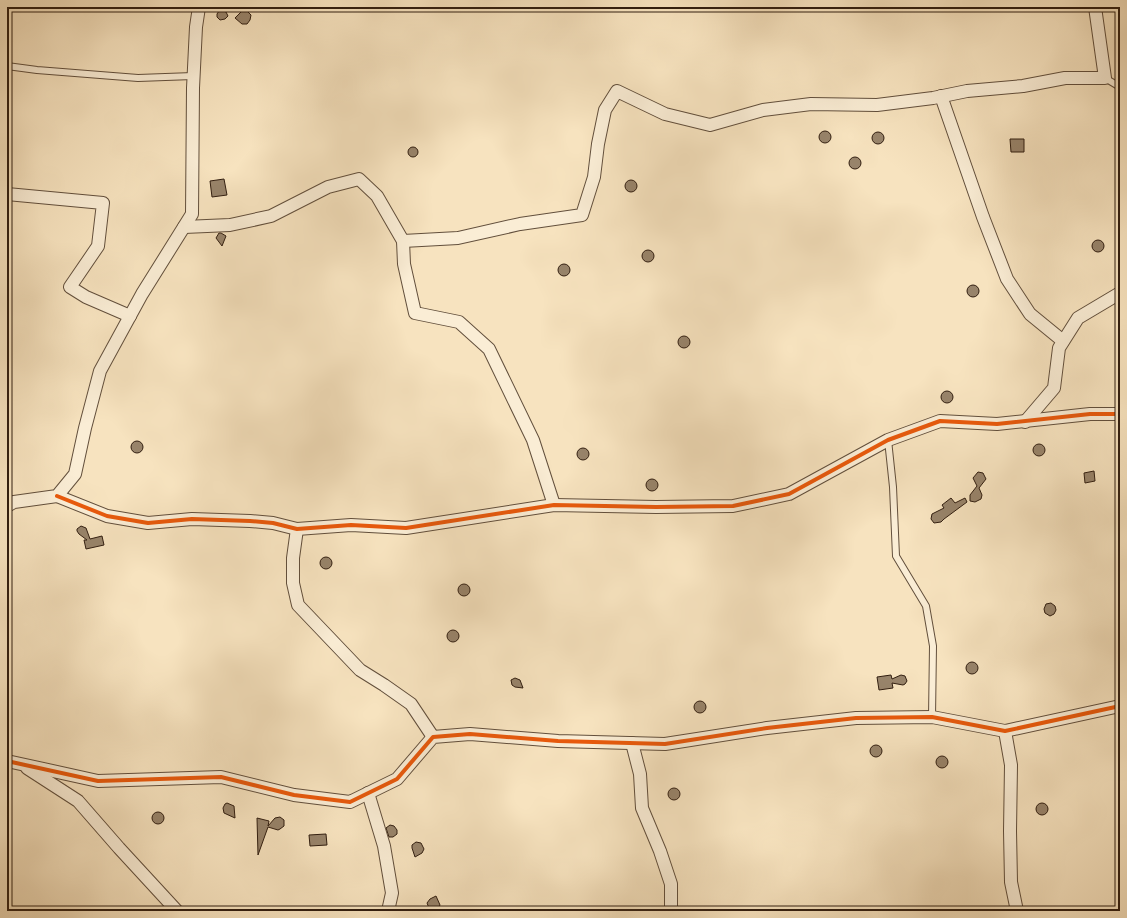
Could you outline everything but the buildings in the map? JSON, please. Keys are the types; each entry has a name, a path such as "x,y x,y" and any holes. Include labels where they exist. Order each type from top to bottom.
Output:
{"street":[{"path":"57,496 75,474 100,371 142,294 192,214 193,76 196,27 199,7"},
{"path":"404,240 458,238 520,224 582,215 594,177 598,144 605,110 617,91 665,114 710,125 763,110 810,104 876,104 941,96 967,91 1023,86 1065,78 1105,78 1095,7"},
{"path":"941,96 980,210 1007,279 1030,314 1063,341"},
{"path":"184,228 230,225 271,216 328,187 359,179 377,196 404,240 404,264 415,313 459,322 489,349 533,440 554,506"},
{"path":"7,194 103,203 98,246 70,287 86,297 130,316"},
{"path":"1025,422 1054,388 1059,348 1078,318 1120,293"},
{"path":"7,506 14,502 57,496 107,516 148,523 192,519 250,520 297,528 351,525 406,528 554,506 733,506 789,494 888,440 940,421 997,424 1090,414 1120,414"},
{"path":"297,528 293,558 293,583 298,605 360,670 411,704 434,737"},
{"path":"13,762 98,781 220,776 294,795 350,802 397,779 434,737 470,734 558,741 664,744 767,728 856,718 932,717 1005,731 1120,706"},
{"path":"1005,731 1011,765 1011,882 1018,911"},
{"path":"632,743 640,774 642,808 660,851 671,884 671,911"},
{"path":"13,762 78,801 177,911"},
{"path":"368,793 384,846 392,893 388,911"}],"lane":[{"path":"7,66 36,70 138,78 193,76"},
{"path":"1105,78 1120,87"},
{"path":"888,440 896,556 926,606 933,646 932,717"}],"cycle path":[{"path":"57,496 107,516 148,523 192,519 250,521 273,523 297,529 351,525 406,528 554,505 656,507 733,506 789,494 888,440 940,421 997,424 1090,414 1120,414"},
{"path":"7,761 98,781 221,777 294,795 350,802 397,779 433,737 470,734 558,741 665,744 767,728 856,718 932,717 1005,731 1120,706"}]}
